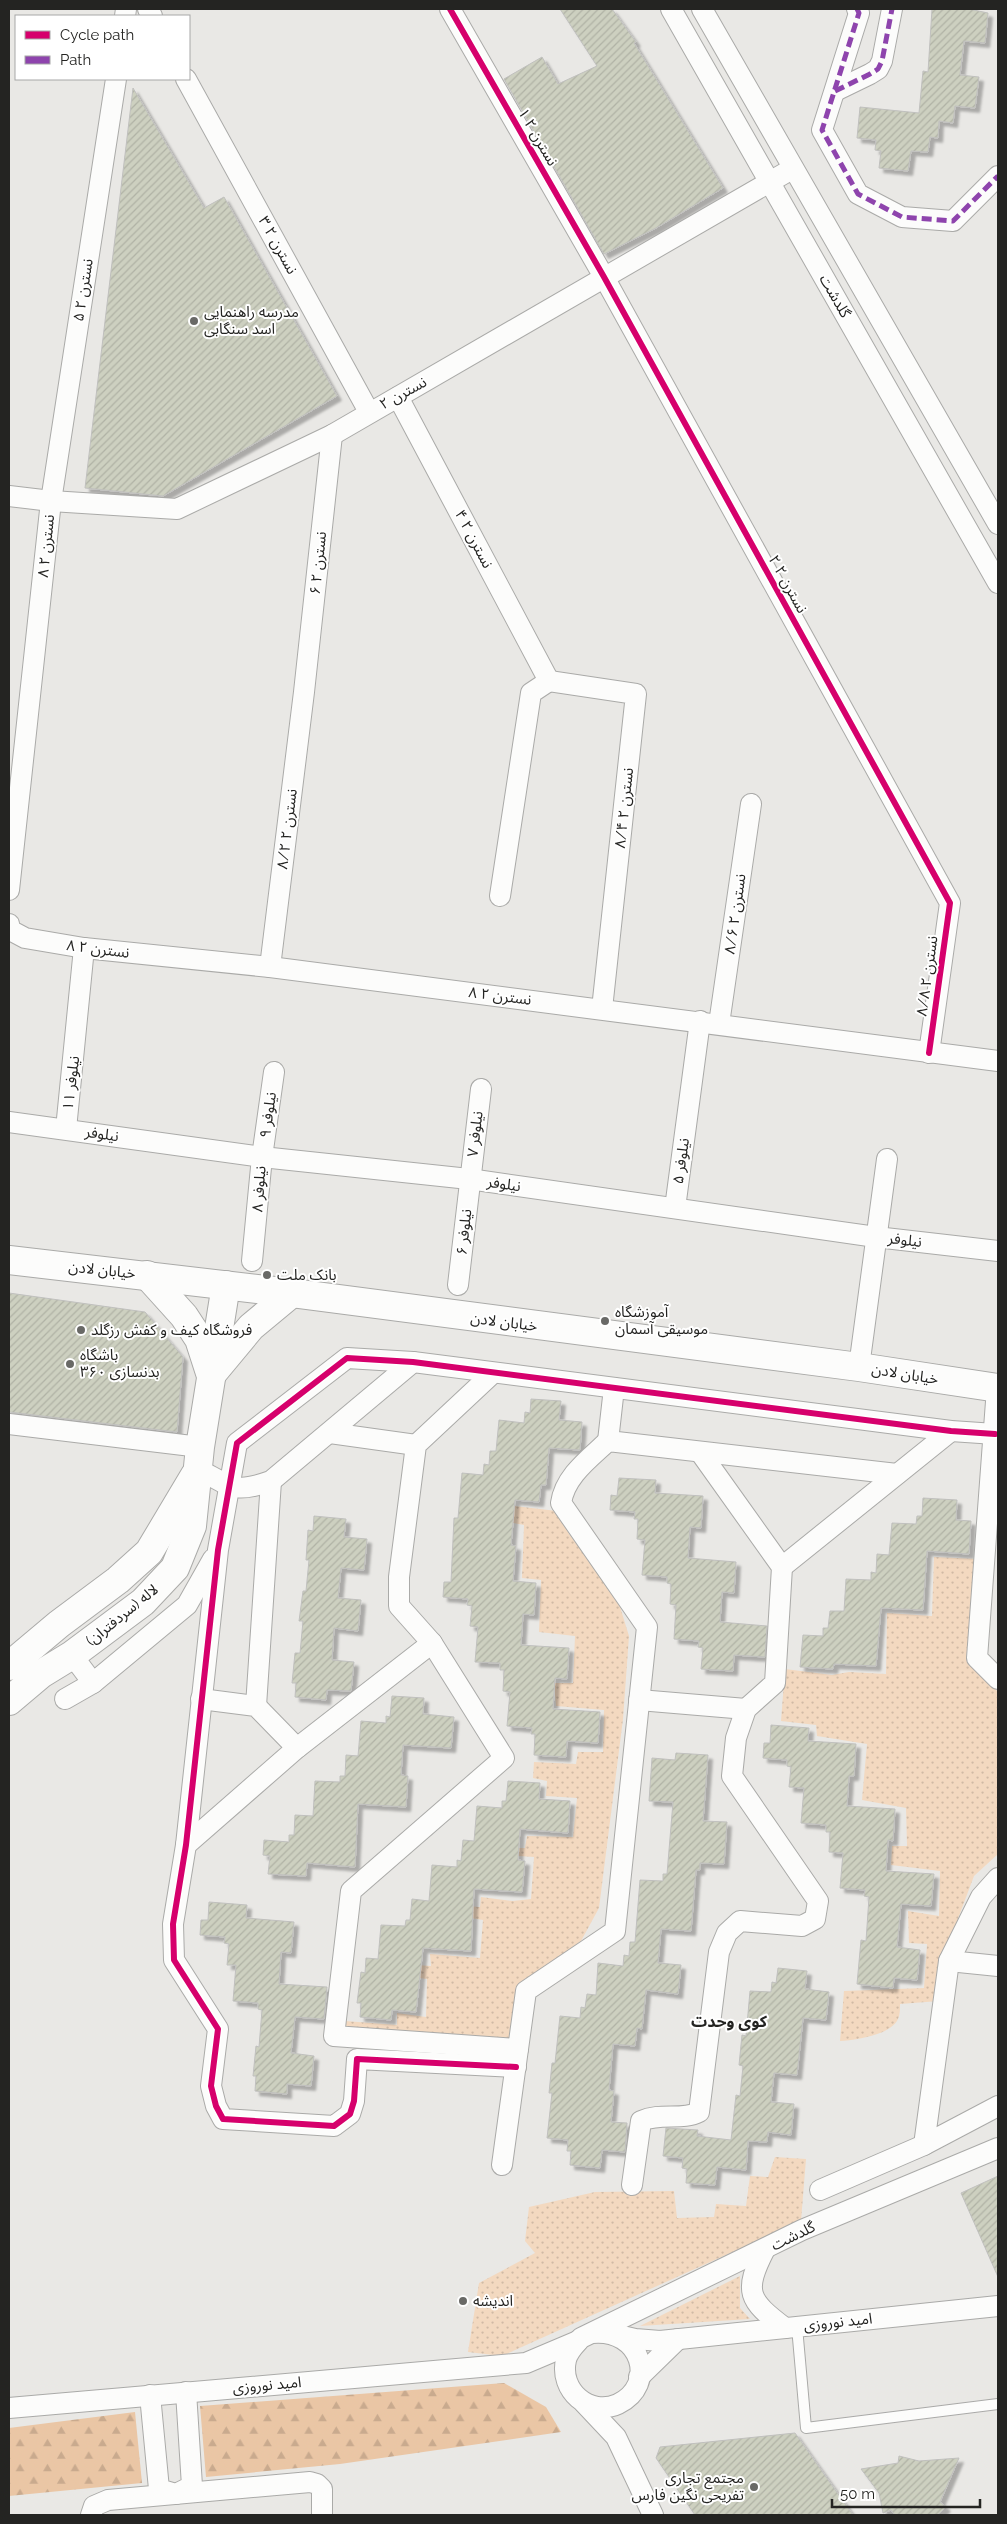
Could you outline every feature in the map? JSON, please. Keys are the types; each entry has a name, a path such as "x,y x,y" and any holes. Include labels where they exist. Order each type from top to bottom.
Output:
{"street":[{"name":"۱ نسترن ۲","path":"450,9 604,277"},
{"name":"گلدشت","path":"671,9 998,583"},
{"name":"گلدشت","path":"702,9 792,169 998,524"},
{"path":"857,9 859,13 836,91 822,130 858,194 902,217 953,221 998,176"},
{"path":"836,91 878,69 882,61 892,9"},
{"name":"۵ نسترن ۲","path":"51,502 116,80"},
{"name":"۳ نسترن ۲","path":"187,80 369,412"},
{"name":"نسترن ۲","path":"9,496 51,502 177,509 332,435 792,169"},
{"name":"۲ نسترن ۲","path":"604,277 950,904"},
{"name":"۴ نسترن ۲","path":"398,397 549,681"},
{"name":"۶ نسترن ۲","path":"304,692 332,435"},
{"name":"۸ نسترن ۲","path":"9,890 51,502"},
{"path":"500,896 531,693 549,681"},
{"name":"۸/۴ نسترن ۲","path":"549,681 636,694 602,1009"},
{"name":"۸/۲ نسترن ۲","path":"270,967 304,692"},
{"name":"۸/۶ نسترن ۲","path":"688,1113 710,1023 751,804"},
{"name":"۸/۸ نسترن ۲","path":"929,1053 950,904"},
{"name":"۸ نسترن ۲","path":"9,924 10,930 26,938 84,948 270,967 998,1061"},
{"name":"۱۱ نیلوفر","path":"66,1129 77,1037 84,948"},
{"name":"۹ نیلوفر","path":"262,1158 274,1072"},
{"name":"۷ نیلوفر","path":"470,1180 481,1089"},
{"name":"۵ نیلوفر","path":"675,1208 688,1113"},
{"name":"نیلوفر","path":"9,1122 262,1158 470,1180 876,1237 998,1251"},
{"name":"۸ نیلوفر","path":"252,1261 262,1158"},
{"path":"859,1367 887,1159"},
{"name":"۶ نیلوفر","path":"458,1285 470,1180"},
{"name":"خیابان لادن","path":"9,1260 292,1293 859,1367 998,1388"},
{"path":"147,1275 184,1316 199,1339 211,1375"},
{"name":"لاله (سردفتران)","path":"9,1701 41,1674 72,1655 142,1602 176,1568 192,1526 199,1456 226,1285"},
{"path":"211,1375 251,1327 292,1293"},
{"path":"517,2058 357,2059 354,2101 350,2114 334,2126 223,2119 216,2106 211,2086 218,2030 174,1960 173,1924 186,1845 218,1550 231,1487 237,1443 347,1358 413,1362 951,1431 995,1434"},
{"path":"9,1424 199,1456 231,1487 246,1490 272,1481 413,1362"},
{"path":"493,1373 416,1446 399,1577 399,1606 432,1643 504,1758 352,1891 334,2036 517,2058"},
{"path":"502,2166 526,1991 615,1931 647,1627 561,1503 563,1490 576,1471 608,1441 614,1388"},
{"path":"998,1388 977,1658 998,1679"},
{"path":"9,1429 199,1456"},
{"path":"782,1567 951,1431"},
{"path":"330,1432 416,1446"},
{"path":"608,1441 897,1474"},
{"path":"632,2185 641,2121 653,2115 693,2116 699,2112 719,1952 727,1933 740,1921 802,1926 815,1919 818,1901 732,1776 736,1738 746,1709 775,1683 782,1567 700,1452"},
{"name":"لاله (سردفتران)","path":"9,1666 59,1624 118,1580 149,1552 199,1456"},
{"path":"256,1706 272,1481"},
{"path":"65,1699 93,1683 187,1606 218,1550"},
{"path":"186,1845 297,1748 432,1643"},
{"path":"72,1655 93,1683"},
{"path":"201,1699 256,1706 297,1748"},
{"path":"639,1700 746,1709"},
{"path":"924,2144 949,1961 981,1897 998,1878"},
{"path":"949,1961 998,1966"},
{"path":"820,2190 924,2144 998,2106"},
{"name":"گلدشت","path":"526,2363 765,2250 802,2230 998,2148"},
{"path":"765,2250 752,2278 753,2295 763,2311 791,2327"},
{"name":"امید نوروزی","path":"618,2335 646,2340 678,2339 998,2306"},
{"path":"616,2438 616,2424 625,2399 635,2388 639,2377 640,2365 636,2352 628,2342 618,2335 605,2332 586,2336 572,2347 566,2359 567,2384 578,2398 594,2406 606,2407 625,2399"},
{"path":"639,2377 678,2339"},
{"path":"526,2363 549,2371 616,2438 650,2514"},
{"name":"امید نوروزی","path":"9,2408 526,2363"},
{"path":"150,2395 159,2489 176,2494 192,2486 186,2392"},
{"path":"91,2515 94,2506 101,2502 310,2482 317,2484 322,2489 322,2515"}],"lane":[{"path":"791,2327 806,2428 998,2404"}],"shaded area":[{"path":"497,1504 557,1511 569,1534 617,1597 629,1636 623,1719 599,1908 581,1941 520,1985 513,2044 344,2031 345,2021 397,2025 397,2013 426,2017 427,1979 403,1976 402,1964 431,1966 430,1954 480,1958 483,1920 452,1915 452,1905 480,1907 481,1897 513,1901 531,1899 534,1857 504,1855 506,1848 525,1848 527,1836 573,1837 577,1798 546,1796 547,1781 533,1778 534,1762 576,1764 578,1752 603,1752 604,1710 556,1706 554,1683 573,1683 575,1636 539,1632 541,1580 522,1578 524,1525 497,1520"},
{"path":"934,1557 977,1559 966,1659 998,1692 998,1854 974,1876 945,1953 939,2001 900,2004 898,2019 888,2029 864,2038 840,2041 844,1991 924,1988 927,1944 909,1943 908,1911 939,1916 940,1871 891,1865 892,1846 907,1846 906,1808 862,1800 867,1744 817,1736 816,1725 781,1721 785,1669 832,1675 849,1672 886,1674 887,1613 932,1616"},
{"path":"775,2157 806,2159 801,2221 502,2356 468,2352 479,2283 535,2253 525,2241 529,2207 595,2192 674,2191 677,2218 714,2217 716,2204 746,2206 750,2176 768,2177"},
{"path":"740,2276 740,2308 750,2319 640,2326"}],"green space":[{"path":"504,2383 546,2407 561,2432 340,2464 206,2477 200,2406"},
{"path":"135,2412 142,2483 9,2496 9,2428"}],"building":[{"path":"560,9 612,9 636,42 634,43 723,188 656,228 604,254 504,79 542,57 558,84 597,66"},
{"path":"932,9 969,9 988,13 985,43 964,41 960,75 979,77 975,108 955,106 953,123 939,121 938,138 930,137 928,152 911,151 908,171 879,168 881,151 875,150 876,140 857,138 860,107 919,113 923,71 928,72"},
{"path":"133,88 204,208 224,197 337,396 163,496 85,488"},
{"path":"9,1293 145,1312 183,1357 177,1432 9,1412"},
{"path":"531,1399 561,1401 559,1420 582,1422 580,1450 549,1448 546,1485 541,1485 539,1502 515,1500 511,1545 516,1546 513,1581 536,1583 534,1615 523,1614 521,1645 569,1648 567,1679 555,1678 553,1709 600,1712 598,1743 567,1741 566,1757 534,1755 535,1734 531,1734 532,1728 507,1726 510,1692 503,1691 504,1670 500,1670 500,1663 475,1662 478,1627 470,1626 472,1606 467,1605 468,1599 443,1597 444,1582 451,1582 454,1518 458,1518 462,1473 483,1475 484,1464 489,1465 490,1451 496,1451 499,1420 524,1423 525,1412 530,1413"},
{"path":"619,1478 656,1480 655,1493 703,1496 701,1528 690,1527 688,1558 736,1562 734,1593 722,1592 720,1622 767,1626 765,1657 734,1655 733,1671 701,1669 703,1648 698,1647 699,1641 674,1639 676,1605 670,1604 671,1584 667,1583 667,1577 642,1575 645,1540 637,1539 638,1519 634,1519 635,1512 610,1510 611,1495 617,1496"},
{"path":"923,1498 957,1500 956,1520 971,1521 969,1554 927,1551 923,1610 881,1608 876,1666 834,1664 833,1669 800,1667 803,1635 823,1636 823,1628 828,1628 830,1611 844,1611 846,1579 871,1580 871,1572 876,1573 877,1554 889,1555 892,1523 916,1524 917,1516 922,1516"},
{"path":"314,1516 346,1519 344,1537 367,1539 364,1570 341,1568 338,1598 361,1600 358,1631 334,1628 332,1660 354,1662 351,1691 327,1690 326,1700 295,1697 296,1683 292,1683 295,1653 300,1653 303,1621 299,1621 303,1591 306,1591 309,1560 306,1560 308,1530 313,1531"},
{"path":"392,1696 424,1698 423,1714 454,1717 451,1748 403,1745 401,1775 408,1776 406,1807 358,1804 355,1867 307,1863 306,1876 268,1874 270,1856 263,1855 264,1840 289,1842 289,1835 294,1835 295,1815 313,1816 315,1781 340,1782 340,1776 345,1776 346,1755 358,1756 361,1721 386,1723 386,1716 390,1717"},
{"path":"771,1725 809,1728 808,1741 856,1744 854,1776 849,1776 847,1806 895,1809 893,1841 888,1840 886,1871 934,1874 931,1906 901,1904 897,1947 920,1950 917,1980 894,1978 893,1988 857,1984 861,1940 866,1941 869,1897 864,1896 865,1890 840,1888 843,1853 829,1852 830,1832 826,1832 826,1825 801,1823 804,1788 789,1787 791,1767 787,1766 787,1760 763,1758 764,1743 770,1743"},
{"path":"676,1753 708,1755 703,1821 727,1822 724,1864 700,1863 700,1870 696,1870 691,1931 661,1929 658,1963 681,1965 678,1994 646,1990 642,2029 637,2028 635,2046 613,2044 609,2090 614,2091 611,2122 627,2123 625,2152 602,2150 600,2168 570,2165 571,2151 567,2151 568,2140 547,2138 552,2093 549,2093 552,2063 555,2063 560,2016 580,2018 581,2007 585,2008 587,1994 596,1995 598,1963 623,1966 624,1955 629,1956 630,1942 635,1942 640,1880 663,1881 663,1874 667,1874 673,1802 649,1801 652,1758 675,1760"},
{"path":"508,1781 540,1783 539,1799 570,1801 568,1833 520,1829 518,1860 525,1861 522,1892 474,1889 471,1951 423,1948 416,2012 392,2010 391,2020 360,2017 361,2003 357,2003 361,1972 365,1973 366,1958 378,1959 381,1925 405,1926 406,1920 410,1920 412,1899 429,1901 432,1865 457,1867 457,1860 461,1861 463,1840 474,1841 477,1806 502,1808 502,1801 506,1801"},
{"path":"209,1902 247,1905 246,1918 294,1922 291,1953 281,1952 279,1984 327,1987 324,2019 295,2017 291,2053 314,2056 311,2086 287,2084 287,2094 255,2091 256,2076 253,2076 256,2046 259,2047 262,2010 258,2009 258,2003 233,2001 236,1965 227,1965 229,1944 224,1943 225,1937 200,1935 201,1920 208,1920"},
{"path":"778,1968 807,1971 805,1989 829,1992 826,2020 803,2018 797,2075 774,2073 771,2102 794,2104 791,2135 768,2132 767,2142 748,2141 746,2170 717,2167 715,2185 686,2183 687,2169 682,2168 683,2158 663,2156 666,2128 698,2130 697,2136 731,2140 736,2095 740,2096 743,2066 739,2065 742,2035 746,2036 750,1991 771,1992 772,1982 776,1983"},
{"path":"998,2176 998,2277 961,2193"},
{"name":"مجتمع تجاری تفریحی نگین فارس","path":"795,2433 853,2515 695,2515 656,2458 660,2447"},
{"path":"899,2456 919,2461 959,2458 940,2502 946,2507 938,2515 895,2515 891,2510 883,2513 879,2493 861,2469 898,2463"}],"marked path":[{"path":"857,9 859,13 822,130 858,194 902,217 953,221 998,176"},
{"path":"835,91 878,69 882,61 892,9"}],"cycle path":[{"path":"450,9 604,277 950,903 929,1053"},
{"path":"516,2067 357,2059 354,2101 350,2114 334,2126 223,2119 216,2106 211,2086 218,2029 174,1960 173,1924 186,1845 218,1550 237,1443 347,1358 413,1362 951,1431 995,1434"}],"place":[{"name":"مدرسه راهنمایی اسد سنگابی","path":"194,321"},
{"name":"بانک ملت","path":"267,1275"},
{"name":"آموزشگاه موسیقی آسمان","path":"605,1321"},
{"name":"فروشگاه کیف و کفش رزگلد","path":"81,1330"},
{"name":"باشگاه بدنسازی ۳۶۰","path":"70,1364"},
{"name":"اندیشه","path":"463,2301"},
{"name":"مجتمع تجاری تفریحی نگین فارس","path":"754,2487"}],"district":[{"name":"کوی وحدت","path":"729,2021"}]}
